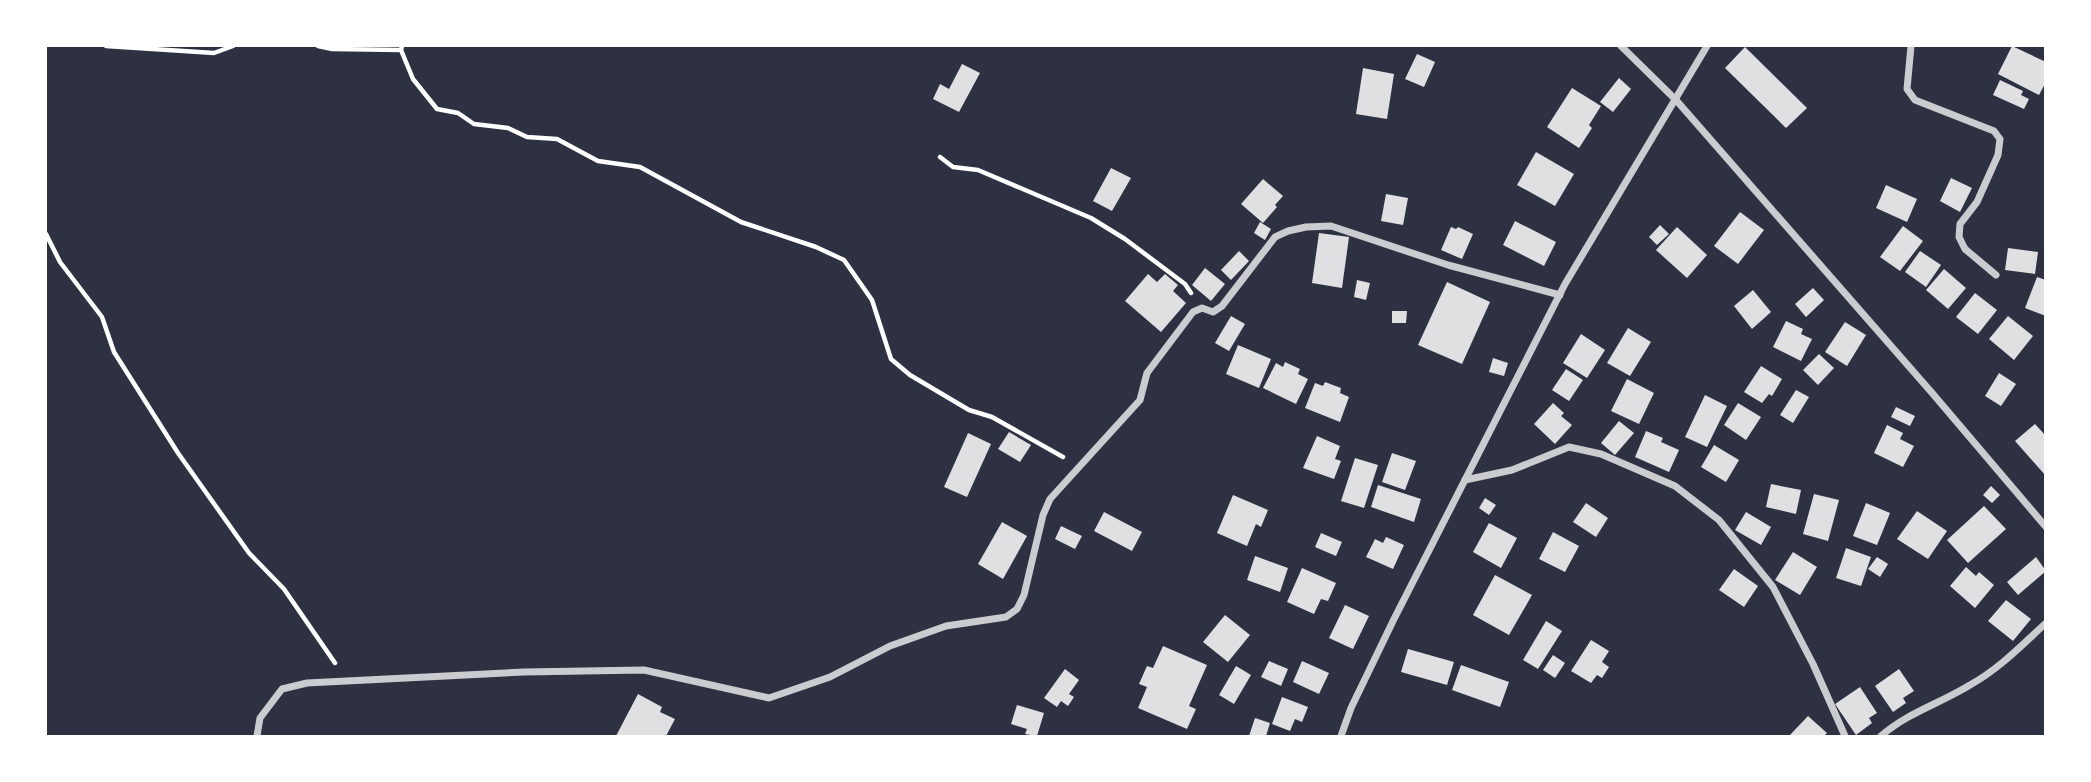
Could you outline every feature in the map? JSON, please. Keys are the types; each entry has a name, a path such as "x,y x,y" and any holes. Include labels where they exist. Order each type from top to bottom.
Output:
{"street":[{"path":"1621,46 1676,100 2046,527"},
{"path":"1341,737 1351,708 1560,295 1707,46"},
{"path":"1911,46 1907,89 1915,100 1994,131 2000,139 1998,155 1977,202 1960,224 1959,237 1965,249 1996,275"},
{"path":"257,737 260,718 282,689 307,683 524,672 644,670 769,698 830,677 890,646 946,626 1006,617 1017,609 1024,595 1050,499 1140,400 1147,373 1193,312 1202,308 1213,312 1223,306 1275,237 1297,229 1331,226 1448,265 1560,295"},
{"path":"1465,480 1512,470 1569,447 1601,454 1675,486 1719,520 1773,587 1813,664 1844,737"},
{"path":"1881,737 1900,720 1971,685 2015,653 2046,623"}],"path":[{"path":"106,46 214,53 233,46"},
{"path":"318,46 401,48 413,79 437,109 458,113 474,124 508,128 527,137 557,139 598,161 640,167 741,222 816,247 844,260 872,300 891,359 910,375 968,410 992,417 1080,466"},
{"path":"940,158 953,167 978,170 1091,218 1125,239 1185,285 1202,308"},
{"path":"46,234 60,261 102,317 114,352 178,453 249,553 284,589 348,681"}],"building":[{"path":"2012,46 2046,62 2046,82 2039,95 1998,74"},
{"path":"1745,47 1807,108 1786,128 1725,68"},
{"path":"1417,54 1435,62 1424,87 1405,79"},
{"path":"962,64 980,73 959,112 933,99 940,84 949,89"},
{"path":"1363,68 1394,74 1387,119 1356,114"},
{"path":"1619,78 1631,89 1613,112 1600,102"},
{"path":"2000,80 2023,91 2021,95 2029,99 2024,109 1993,95"},
{"path":"1572,88 1601,106 1589,125 1592,128 1579,148 1547,127"},
{"path":"1536,152 1574,174 1555,206 1517,185"},
{"path":"1111,168 1131,178 1112,211 1093,201"},
{"path":"1951,178 1972,188 1960,212 1940,201"},
{"path":"1263,179 1283,196 1263,223 1241,204"},
{"path":"1886,185 1917,199 1907,222 1876,208"},
{"path":"1386,194 1408,198 1403,225 1381,221"},
{"path":"1740,212 1764,230 1738,264 1714,246"},
{"path":"1515,221 1556,242 1544,266 1503,245"},
{"path":"1260,222 1271,229 1265,240 1254,233"},
{"path":"1660,225 1669,234 1657,245 1649,237"},
{"path":"1903,226 1923,241 1900,271 1880,257"},
{"path":"1451,227 1458,227 1473,234 1462,259 1441,250"},
{"path":"1677,227 1707,255 1687,278 1656,250"},
{"path":"1319,233 1349,237 1342,288 1312,283"},
{"path":"2008,248 2038,252 2035,274 2005,270"},
{"path":"1239,251 1249,261 1231,280 1221,270"},
{"path":"1920,251 1941,265 1926,287 1905,272"},
{"path":"1205,268 1225,284 1211,301 1192,285"},
{"path":"1944,269 1966,288 1948,309 1926,290"},
{"path":"1148,274 1157,282 1165,274 1178,285 1173,291 1186,303 1161,332 1125,301"},
{"path":"2037,277 2046,280 2046,316 2025,308"},
{"path":"1357,280 1370,283 1366,300 1354,297"},
{"path":"1447,282 1490,302 1462,364 1418,345"},
{"path":"1813,288 1824,300 1806,317 1795,304"},
{"path":"1753,290 1771,312 1752,329 1734,306"},
{"path":"1975,293 1997,310 1978,334 1956,317"},
{"path":"1392,311 1407,311 1406,323 1392,323"},
{"path":"1231,316 1245,324 1229,351 1215,343"},
{"path":"2008,316 2033,336 2014,360 1989,339"},
{"path":"1786,321 1803,329 1801,334 1812,339 1801,361 1773,347"},
{"path":"1845,322 1866,335 1847,366 1825,352"},
{"path":"1628,328 1651,342 1630,376 1607,363"},
{"path":"1581,334 1605,350 1587,378 1563,363"},
{"path":"1238,345 1271,359 1259,388 1226,374"},
{"path":"1819,354 1834,368 1818,385 1803,370"},
{"path":"1493,358 1508,363 1504,376 1489,372"},
{"path":"1285,362 1300,369 1298,374 1308,379 1296,404 1263,388 1276,363 1283,367"},
{"path":"1761,366 1782,379 1772,396 1769,394 1762,403 1744,392"},
{"path":"1566,369 1583,380 1569,401 1552,390"},
{"path":"1999,373 2016,384 2001,406 1985,396"},
{"path":"1627,379 1654,393 1639,424 1611,411"},
{"path":"1325,382 1341,388 1340,393 1349,397 1340,422 1305,408 1315,383 1323,386"},
{"path":"1796,390 1809,397 1793,423 1780,415"},
{"path":"1705,395 1727,406 1707,447 1685,437"},
{"path":"1553,403 1564,413 1561,416 1572,425 1555,444 1534,424"},
{"path":"1738,403 1761,417 1746,440 1724,425"},
{"path":"1896,407 1915,416 1910,426 1891,417"},
{"path":"1619,421 1634,433 1615,455 1601,443"},
{"path":"2035,424 2046,436 2046,476 2015,441"},
{"path":"1887,425 1903,433 1900,439 1914,446 1903,467 1874,453"},
{"path":"1646,431 1663,438 1661,442 1679,450 1669,472 1635,457"},
{"path":"1009,432 1031,445 1020,462 998,449"},
{"path":"968,433 991,444 967,497 944,487"},
{"path":"1317,436 1340,446 1335,459 1341,461 1334,479 1303,468"},
{"path":"1714,445 1739,460 1726,482 1701,467"},
{"path":"1392,453 1416,461 1405,490 1382,482"},
{"path":"1355,458 1378,465 1364,508 1341,501"},
{"path":"1771,484 1801,490 1796,514 1766,507"},
{"path":"1378,485 1421,499 1414,522 1371,507"},
{"path":"1991,486 2000,495 1992,503 1983,495"},
{"path":"1814,494 1839,500 1828,541 1803,534"},
{"path":"1233,495 1268,510 1261,527 1256,524 1247,546 1217,533"},
{"path":"1485,498 1496,505 1489,515 1479,508"},
{"path":"1586,503 1608,518 1596,537 1573,522"},
{"path":"1866,503 1890,513 1877,545 1853,536"},
{"path":"1984,506 2006,529 1968,563 1947,540"},
{"path":"1917,511 1947,531 1928,559 1897,539"},
{"path":"1104,512 1142,532 1132,551 1094,531"},
{"path":"1746,512 1771,527 1761,545 1735,530"},
{"path":"1002,522 1027,536 1003,579 978,564"},
{"path":"1489,523 1517,538 1501,568 1473,552"},
{"path":"1061,526 1082,536 1075,549 1055,539"},
{"path":"1553,532 1579,546 1565,572 1539,559"},
{"path":"1321,533 1342,542 1336,556 1315,547"},
{"path":"1386,537 1404,545 1393,569 1366,557 1375,539 1383,543"},
{"path":"1846,548 1871,557 1861,586 1836,578"},
{"path":"1793,552 1817,567 1800,595 1775,580"},
{"path":"1255,556 1288,568 1280,592 1247,580"},
{"path":"1877,557 1888,564 1880,577 1868,569"},
{"path":"2036,557 2046,571 2018,595 2007,582"},
{"path":"1966,567 1976,576 1979,572 1994,585 1975,608 1950,586"},
{"path":"1302,568 1336,583 1328,601 1321,599 1314,614 1287,602"},
{"path":"1734,569 1758,586 1744,607 1719,590"},
{"path":"1495,575 1532,595 1509,635 1473,615"},
{"path":"2006,600 2031,619 2013,641 1988,621"},
{"path":"1345,605 1369,616 1353,649 1329,638"},
{"path":"1225,615 1250,635 1228,662 1203,642"},
{"path":"1546,621 1562,631 1538,669 1523,660"},
{"path":"1591,640 1609,651 1602,662 1609,667 1602,678 1597,675 1591,683 1571,671"},
{"path":"1163,646 1207,665 1189,706 1196,709 1187,729 1138,708 1147,687 1139,684 1147,666 1153,668"},
{"path":"1408,649 1454,662 1447,685 1401,672"},
{"path":"1553,655 1565,663 1555,678 1543,670"},
{"path":"1269,661 1288,669 1281,686 1261,677"},
{"path":"1302,661 1329,673 1319,694 1293,682"},
{"path":"1461,665 1509,682 1500,707 1452,690"},
{"path":"1236,666 1251,675 1234,704 1219,695"},
{"path":"1065,669 1079,680 1069,694 1074,697 1068,706 1061,701 1057,707 1044,698"},
{"path":"1899,669 1914,691 1903,698 1906,703 1893,712 1875,686"},
{"path":"1860,687 1877,713 1869,718 1872,723 1856,735 1835,704"},
{"path":"638,694 662,707 660,712 675,719 666,736 616,736"},
{"path":"1282,697 1308,707 1302,722 1295,719 1290,731 1272,724"},
{"path":"1017,705 1044,713 1037,736 1025,734 1027,729 1011,724"},
{"path":"1808,716 1827,733 1824,736 1789,736"},
{"path":"1255,718 1270,723 1266,736 1249,736"}]}
